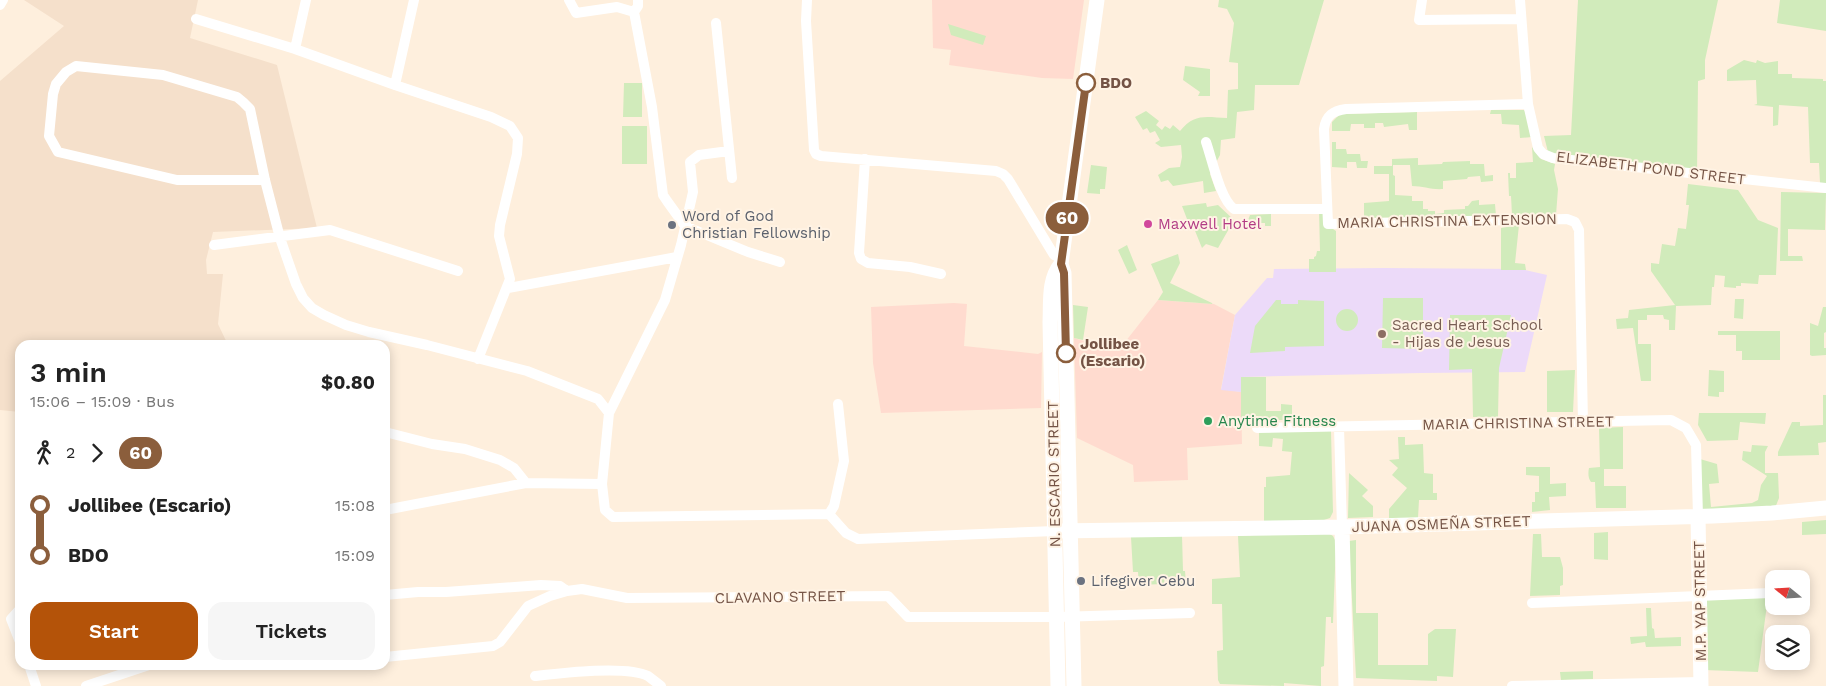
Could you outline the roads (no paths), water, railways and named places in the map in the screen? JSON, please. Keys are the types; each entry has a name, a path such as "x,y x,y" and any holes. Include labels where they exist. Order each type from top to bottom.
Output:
{"street":[{"path":"0,5 3,0"},
{"path":"295,49 306,0"},
{"path":"394,85 414,0"},
{"path":"569,0 576,13 617,7 634,12"},
{"path":"638,0 638,6 634,12 652,107 664,194 685,226 753,254 780,262"},
{"path":"806,0 814,150 816,154 821,156 996,171 1003,174 1008,179 1054,254 1061,261"},
{"name":"N. ESCARIO STREET","path":"1058,686 1064,617 1063,531 1051,314 1054,272 1061,261 1097,0"},
{"path":"1422,0 1419,20 1521,19"},
{"name":"ELIZABETH POND STREET","path":"1520,0 1528,104 1538,148 1544,154 1553,158 1826,188"},
{"path":"196,19 295,49 394,85 491,117 510,126 518,138 517,154 500,225 500,236 510,279 478,359"},
{"path":"716,23 732,178"},
{"path":"265,180 177,180 58,152 49,136 56,84 66,72 76,66 163,75 236,97 250,110 280,238 296,284 303,298 312,308 324,316 369,332 527,371 585,392 598,399 609,413"},
{"path":"1206,142 1224,196 1234,209 1327,209 1325,121 1335,111 1355,108 1528,104"},
{"path":"729,151 699,155 690,162 693,192 666,300 609,413 602,484 605,510 613,516 829,514 846,533 858,539 1063,531"},
{"path":"866,160 859,253 861,259 868,263 910,267 941,274"},
{"name":"MARIA CHRISTINA EXTENSION","path":"1327,209 1328,224 1567,219 1575,222 1579,230 1583,422"},
{"path":"214,245 280,238 330,230 458,271"},
{"path":"508,288 677,258"},
{"path":"829,514 834,506 844,461 838,404"},
{"name":"MARIA CHRISTINA STREET","path":"1257,428 1670,420 1686,428 1696,445 1698,516"},
{"path":"1339,427 1346,686"},
{"path":"390,433 432,444 465,449 500,460 514,468 526,483"},
{"path":"390,509 526,483 602,484"},
{"name":"JUANA OSMEÑA STREET","path":"1063,531 1342,527 1698,516 1772,513 1826,508"},
{"name":"M.P. YAP STREET","path":"1698,516 1701,684"},
{"path":"390,595 541,585 560,586 567,591"},
{"name":"CLAVANO STREET","path":"390,656 493,646 500,642 528,606 550,596 582,589 627,598 888,596 908,616 1064,617 1190,613"},
{"path":"1532,602 1765,593"},
{"path":"15,615 12,619 15,628"},
{"name":"N. ESCARIO STREET","path":"1064,617 1074,686"},
{"path":"31,670 36,686"},
{"path":"86,686 134,670"},
{"path":"534,676 588,671 634,672 648,676 661,686"},
{"path":"1512,686 1701,684"}],"place":[{"name":"BDO","path":"1086,83"},
{"name":"Maxwell Hotel","path":"1148,224"},
{"name":"Word of God Christian Fellowship","path":"672,225"},
{"name":"Sacred Heart School - Hijas de Jesus","path":"1382,334"},
{"name":"Jollibee (Escario)","path":"1066,353"},
{"name":"Anytime Fitness","path":"1208,421"},
{"name":"Lifegiver Cebu","path":"1081,581"}]}
